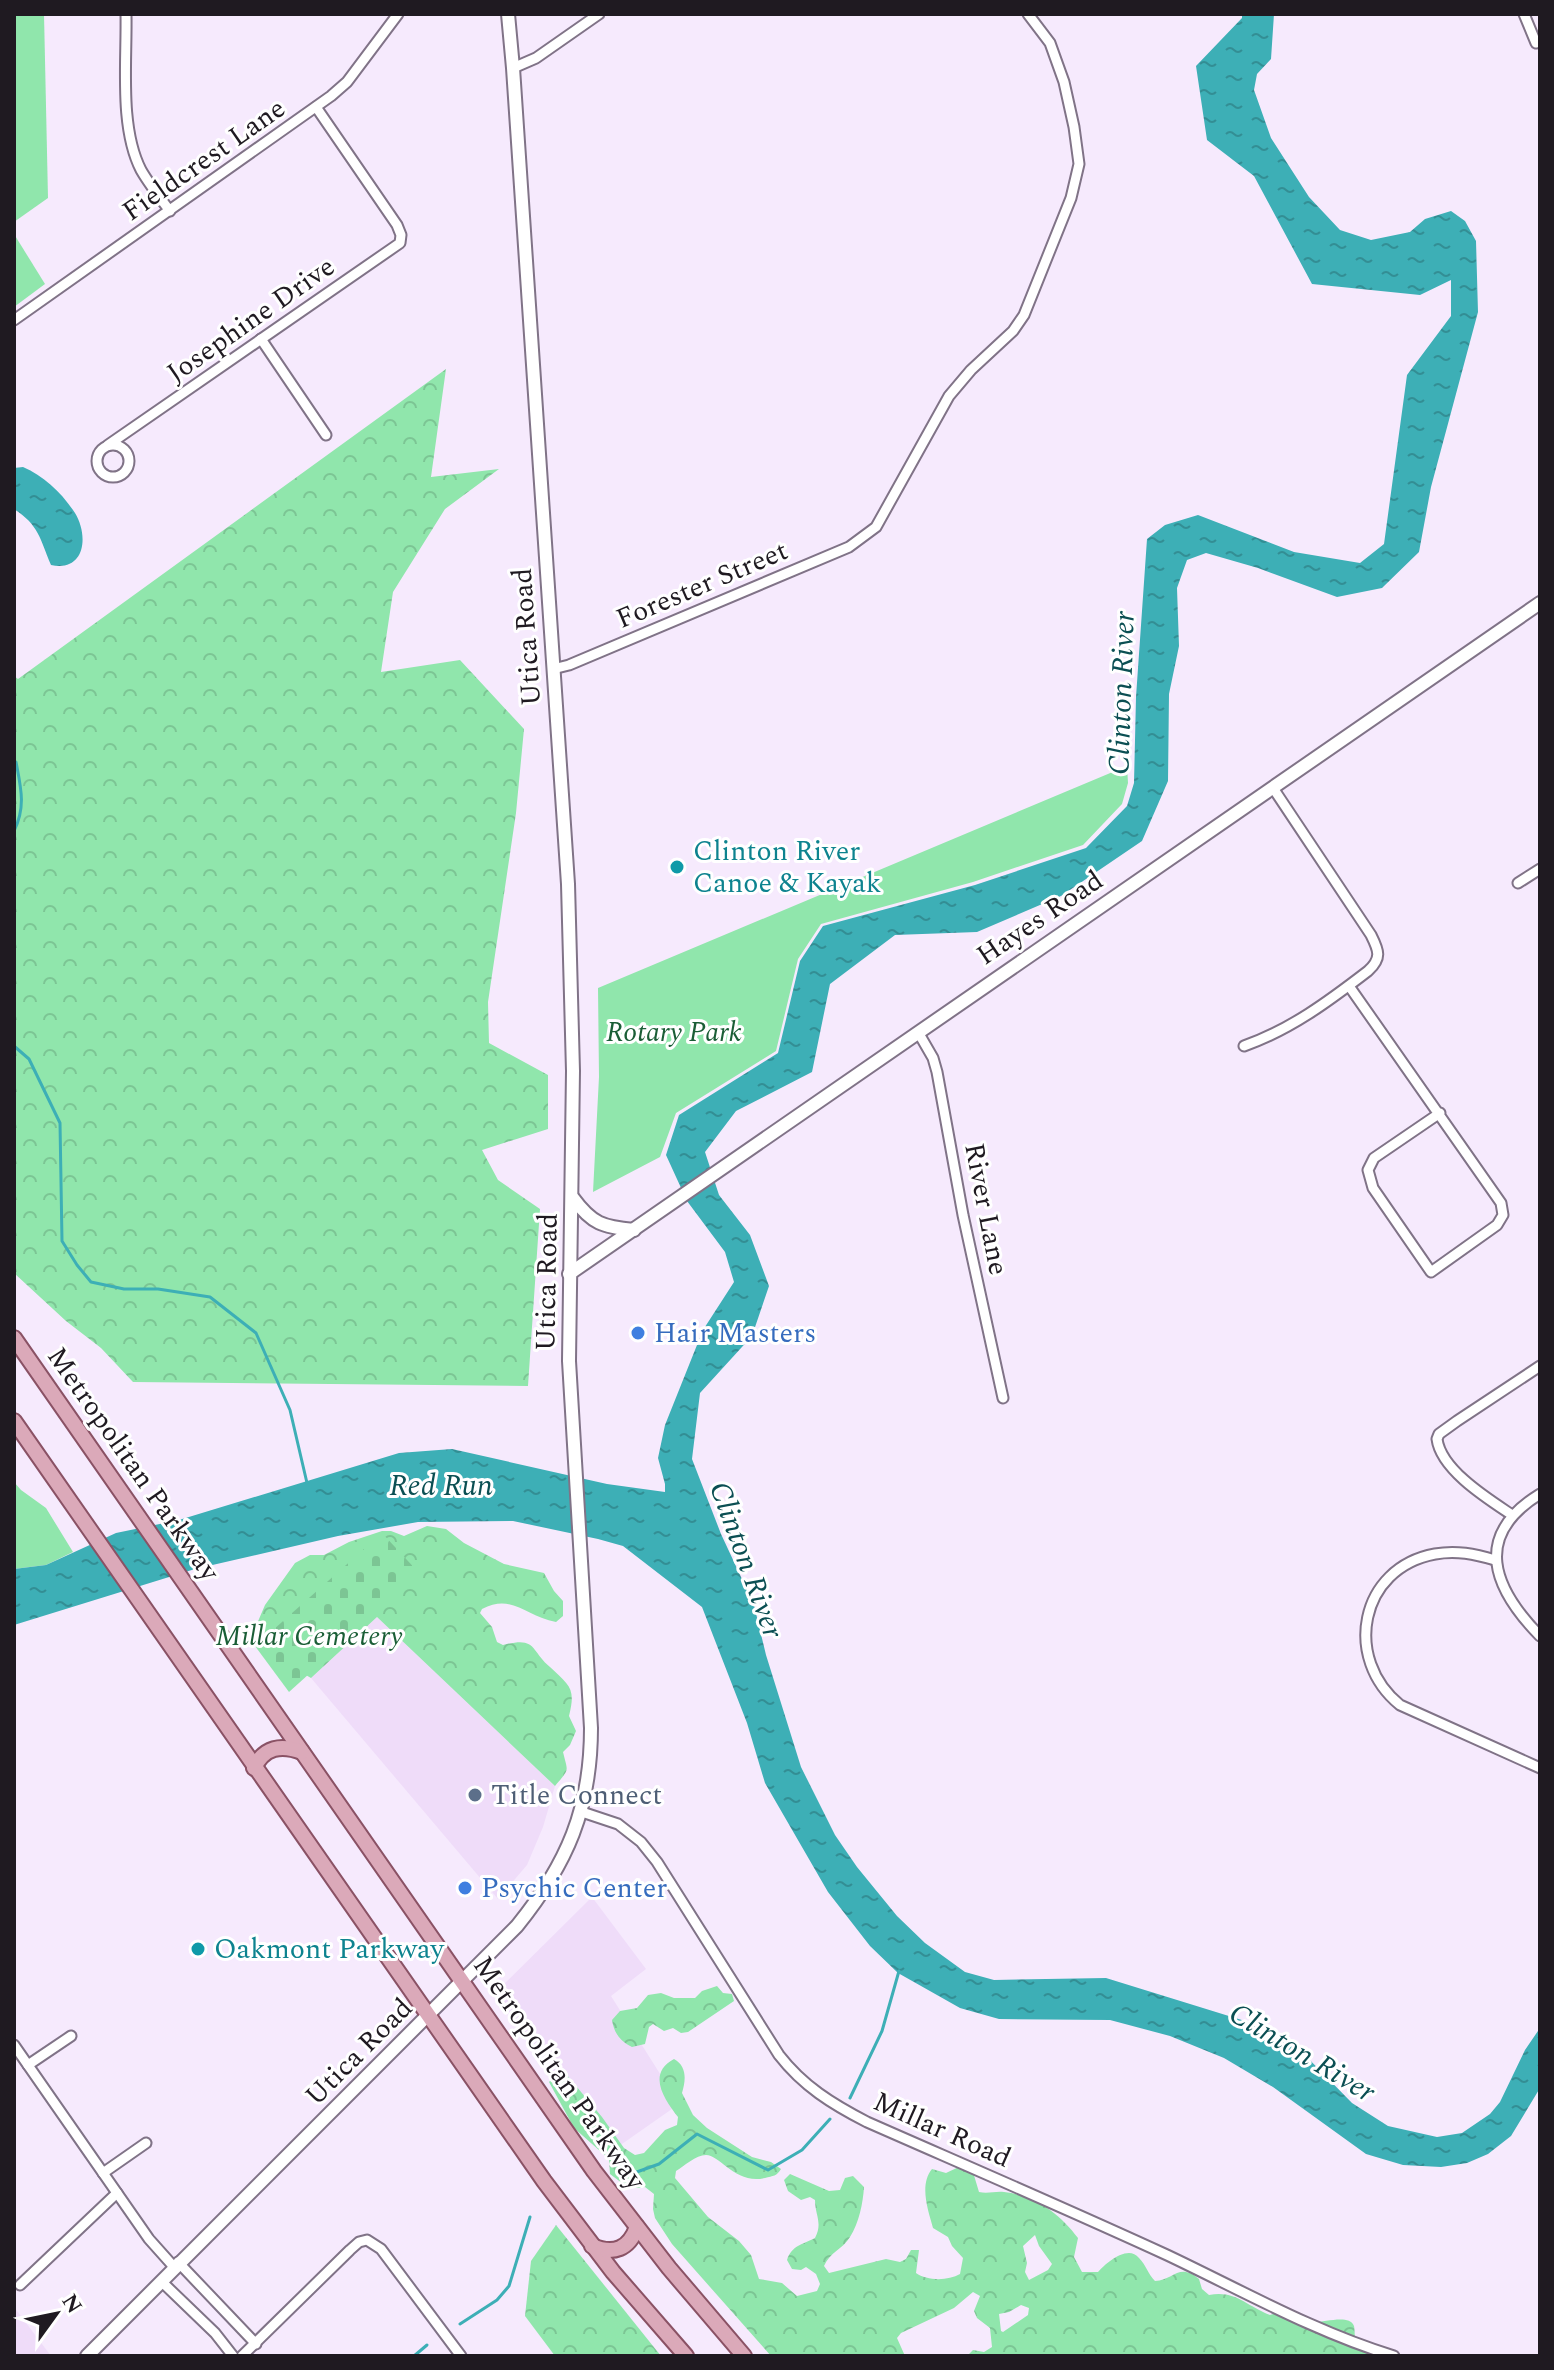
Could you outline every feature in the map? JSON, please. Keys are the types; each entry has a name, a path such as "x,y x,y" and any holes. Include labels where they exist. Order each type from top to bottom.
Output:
{"main road":[{"name":"Metropolitan Parkway","path":"14,1338 580,2151 637,2227 744,2356"},
{"path":"14,1421 254,1768 592,2246 686,2356"},
{"path":"254,1768 263,1754 272,1748 284,1747 302,1752"},
{"path":"592,2246 604,2251 619,2250 630,2241 637,2227"}],"street":[{"path":"126,14 127,115 133,149 141,170 170,211"},
{"name":"Fieldcrest Lane","path":"14,320 316,107 347,82 398,14"},
{"name":"Utica Road","path":"87,2356 517,1926 540,1897 567,1850 582,1812 591,1754 569,1361 573,1198 568,884 508,14"},
{"path":"513,68 536,58 599,14"},
{"name":"Forester Street","path":"553,669 849,547 876,527 949,396 971,370 1013,331 1024,315 1078,175 1074,127 1064,82 1050,43 1028,14"},
{"path":"1524,14 1536,43"},
{"name":"Josephine Drive","path":"108,445 400,243 397,225 316,107"},
{"path":"261,339 326,435"},
{"path":"127,452 119,445 108,445 99,451 96,461 100,471 110,477 120,475 128,468 128,433"},
{"name":"Hayes Road","path":"569,1274 1540,603"},
{"path":"1244,1046 1283,1030 1349,986 1377,963 1378,950 1273,788"},
{"path":"1518,883 1540,869"},
{"path":"1349,986 1440,1113 1499,1199 1503,1215 1492,1229 1431,1272 1373,1188 1368,1170 1374,1158 1440,1113"},
{"name":"River Lane","path":"918,1032 937,1072 963,1215 1003,1398"},
{"path":"573,1198 583,1212 602,1225 634,1230"},
{"path":"1512,1515 1463,1478 1440,1452 1437,1439 1448,1428 1540,1366"},
{"path":"1540,1494 1512,1515 1500,1535 1495,1560 1503,1585 1515,1606 1540,1636"},
{"path":"1495,1560 1453,1552 1433,1554 1397,1570 1382,1586 1370,1607 1366,1622 1366,1650 1384,1691 1400,1705 1540,1768"},
{"name":"Millar Road","path":"582,1812 618,1824 641,1842 673,1886 779,2055 820,2096 867,2122 1165,2254 1272,2306 1394,2356"},
{"path":"28,2065 71,2036"},
{"path":"14,2045 149,2239 256,2344"},
{"path":"103,2173 146,2143"},
{"path":"20,2285 117,2193"},
{"path":"242,2356 350,2250 367,2240 381,2249 461,2356"},
{"path":"161,2281 215,2333 233,2356"}],"shaded area":[{"path":"377,1617 555,1786 527,1865 498,1899 311,1678"},
{"path":"592,1897 646,1969 611,1996 679,2104 612,2151 494,1994"},
{"path":"14,2307 51,2356 14,2356"}],"green space":[{"path":"14,14 44,14 48,198 14,222"},
{"path":"14,234 45,284 14,307"},
{"path":"446,369 431,477 499,469 445,509 393,592 381,672 460,660 524,729 516,813 488,1002 489,1043 548,1075 548,1129 482,1150 498,1180 540,1209 528,1386 133,1382 101,1348 66,1321 14,1273 14,676 18,679"},
{"name":"Rotary Park","path":"1127,766 1128,783 1122,804 1083,845 973,882 821,924 798,959 776,1051 676,1113 660,1157 593,1192 599,1077 598,988"},
{"path":"14,1482 46,1508 73,1552 46,1565 14,1569"},
{"path":"427,1526 446,1529 464,1543 504,1564 544,1573 563,1601 563,1616 556,1622 511,1605 493,1605 480,1613 492,1627 497,1642 503,1645 522,1642 532,1646 570,1688 569,1716 576,1731 563,1752 566,1770 555,1786 377,1617 311,1678 257,1647 256,1626 265,1605 295,1563 310,1555 324,1555 349,1542 382,1531 404,1536"},
{"name":"Millar Cemetery","path":"382,1533 420,1574 289,1692 255,1646"},
{"path":"717,1986 723,1993 732,1994 734,2001 688,2032 681,2033 673,2028 664,2031 653,2024 649,2027 645,2044 632,2047 614,2029 612,2020 620,2011 637,2008 648,1995 661,1993 674,1998 695,1998 702,1991"},
{"path":"674,2059 681,2065 685,2078 682,2093 693,2115 707,2128 752,2157 771,2162 781,2169 776,2174 755,2179 737,2174 711,2156 702,2155 676,2171 675,2178 708,2217 739,2241 751,2255 759,2279 782,2283 797,2296 817,2291 820,2284 816,2274 806,2267 792,2269 787,2260 795,2248 815,2238 819,2223 815,2200 810,2197 801,2200 788,2191 784,2180 790,2174 829,2191 840,2190 845,2178 853,2176 864,2187 860,2213 853,2231 824,2266 829,2273 886,2259 900,2262 911,2250 919,2250 916,2273 926,2278 944,2279 960,2274 963,2258 948,2237 933,2228 926,2198 926,2182 932,2169 946,2173 963,2165 973,2172 979,2192 1004,2192 1026,2197 1046,2207 1063,2221 1078,2238 1074,2257 1082,2272 1098,2272 1117,2256 1134,2254 1155,2281 1186,2272 1199,2279 1202,2289 1209,2295 1234,2297 1270,2315 1289,2309 1307,2321 1347,2320 1354,2326 1356,2339 1377,2356 967,2356 973,2350 984,2352 992,2347 990,2328 977,2318 974,2311 980,2296 973,2292 954,2308 901,2333 897,2338 905,2356 771,2356 672,2244 655,2218 654,2194 645,2187 626,2185 610,2174 609,2159 574,2128 549,2082 557,2074 566,2074 624,2148 635,2155 644,2153 665,2130 677,2125 678,2117 661,2087 661,2072","holes":["1035,2235 1052,2264 1048,2270 1029,2280 1025,2272 1027,2263 1023,2246","1021,2305 1029,2308 1028,2315 1001,2331 999,2314"]},
{"path":"556,2225 661,2356 555,2356 525,2316 531,2261"}],"water":[{"path":"1242,14 1274,14 1271,59 1257,74 1254,90 1271,138 1309,197 1340,230 1371,240 1410,232 1425,219 1451,211 1465,221 1476,241 1478,312 1431,487 1419,552 1382,588 1337,597 1206,553 1187,560 1177,588 1179,646 1169,694 1168,781 1142,841 1061,896 977,932 895,935 830,984 812,1072 736,1111 705,1152 719,1195 750,1235 769,1286 752,1336 700,1393 692,1459 721,1534 754,1605 766,1655 801,1767 835,1835 857,1867 897,1916 925,1943 965,1972 994,1980 1106,1978 1245,2021 1299,2049 1352,2103 1388,2126 1437,2137 1462,2133 1490,2114 1500,2102 1525,2050 1540,2028 1540,2088 1511,2136 1488,2154 1467,2163 1441,2167 1403,2165 1366,2154 1273,2087 1224,2058 1170,2036 1110,2020 999,2019 960,2008 898,1973 870,1946 828,1892 765,1783 747,1723 702,1607 623,1546 513,1521 418,1522 338,1536 195,1569 14,1625 14,1569 46,1565 116,1533 179,1520 399,1453 452,1449 607,1484 665,1492 658,1458 665,1425 703,1330 734,1282 725,1252 687,1201 666,1155 679,1115 778,1053 800,961 823,926 975,885 1086,848 1127,806 1134,783 1136,697 1147,539 1165,525 1198,515 1294,552 1360,563 1384,544 1407,375 1451,316 1451,280 1420,295 1312,284 1254,176 1207,140 1196,66 1242,18"},
{"path":"23,467 52,486 75,513 83,541 77,558 71,563 51,565 34,527 14,509 14,468"}],"waterway":[{"path":"14,761 21,797 20,814 14,831"},
{"path":"14,1046 29,1059 60,1123 62,1241 77,1265 91,1282 124,1289 158,1289 210,1297 256,1333 290,1410 307,1483"},
{"path":"850,2098 882,2031 899,1971"},
{"path":"634,2173 659,2164 697,2134 768,2170 802,2150 830,2119"},
{"path":"460,2324 497,2300 509,2286 530,2217"},
{"path":"414,2356 427,2345"}],"place":[{"name":"Clinton River Canoe & Kayak","path":"677,867"},
{"name":"Hair Masters","path":"638,1333"},
{"name":"Title Connect","path":"475,1795"},
{"name":"Psychic Center","path":"465,1888"},
{"name":"Oakmont Parkway","path":"198,1949"}],"water label":[{"name":"Clinton River","path":"1122,693"},
{"name":"Red Run","path":"441,1486"},
{"name":"Clinton River","path":"746,1560"},
{"name":"Clinton River","path":"1302,2053"}]}
